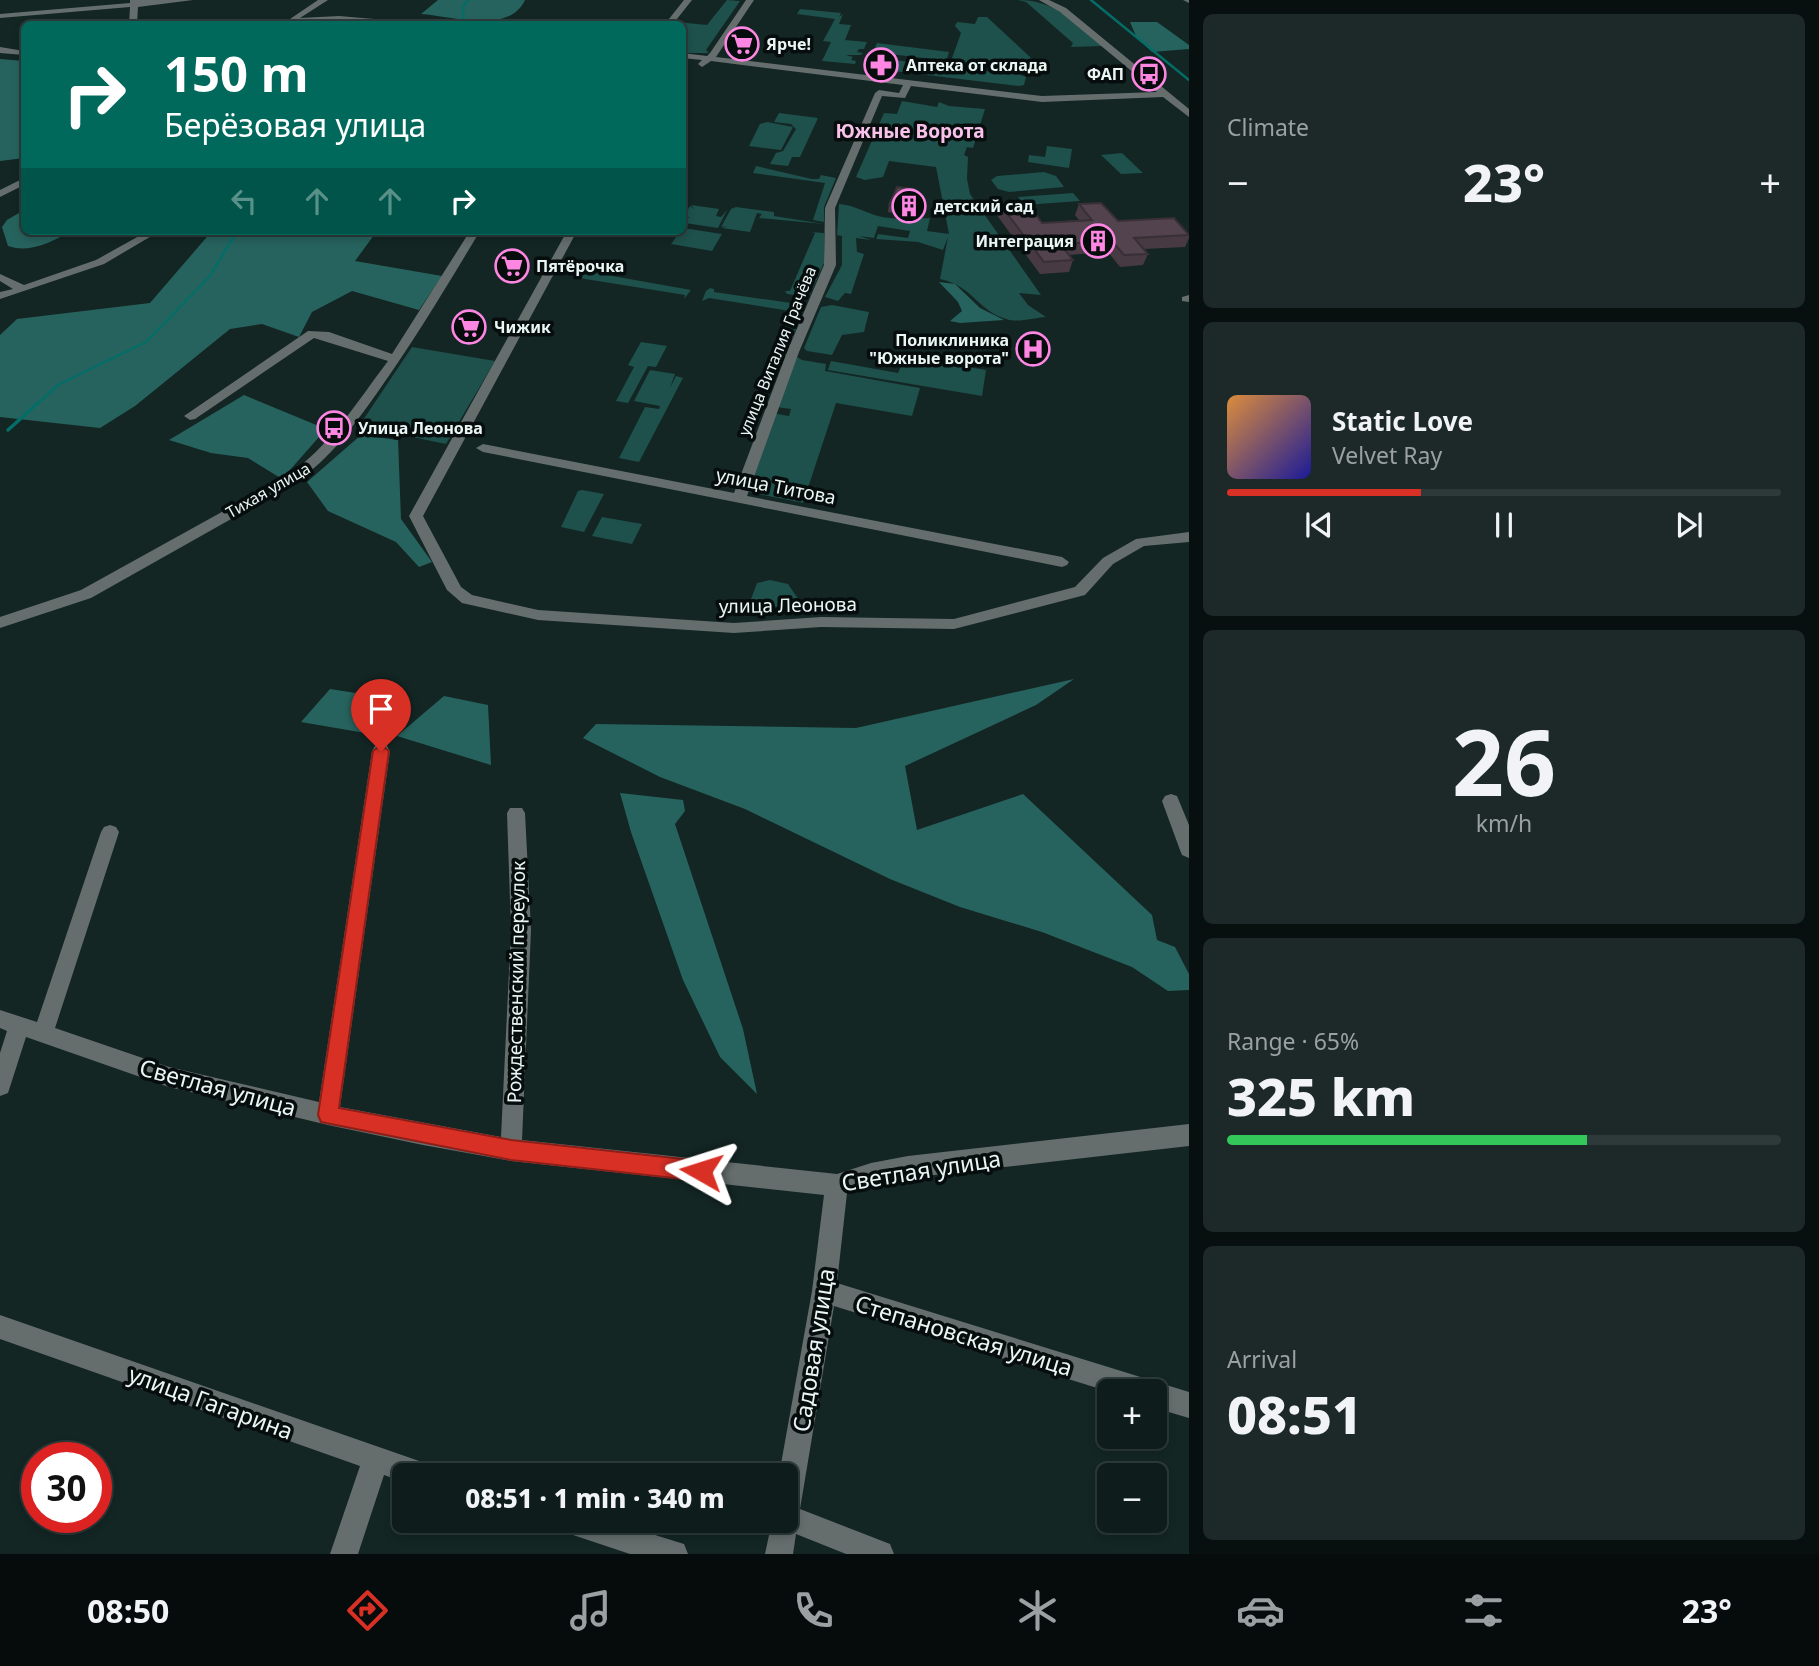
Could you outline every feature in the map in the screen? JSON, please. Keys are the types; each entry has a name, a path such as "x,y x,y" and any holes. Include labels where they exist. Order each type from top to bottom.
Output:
{"street":[{"path":"0,16 134,2 189,0"},
{"path":"291,19 324,0"},
{"path":"671,21 688,0"},
{"path":"686,63 700,65 712,55 750,0"},
{"path":"1043,0 1063,10 1189,114"},
{"path":"134,2 134,21"},
{"path":"271,21 346,18 388,21"},
{"path":"0,50 21,53"},
{"name":"улица Виталия Грачёва","path":"686,55 712,55 908,83 1055,100 1165,94"},
{"path":"712,55 1053,91 1113,87"},
{"name":"улица Виталия Грачёва","path":"739,499 793,352 830,265 830,208 879,93 902,96 908,83"},
{"path":"0,194 21,183"},
{"path":"0,296 100,264 149,235"},
{"name":"Тихая улица","path":"0,623 86,594 111,582 200,528 290,481 315,463 332,446 395,359 472,235"},
{"name":"улица Леонова","path":"570,235 416,516 455,590 467,599 538,615 734,628 821,622 954,624 1080,591 1108,561 1141,542 1189,537"},
{"path":"0,277 23,289"},
{"path":"190,416 312,334 325,335 395,359"},
{"name":"улица Титова","path":"482,448 1062,562"},
{"path":"328,1115 381,751"},
{"path":"1171,801 1189,850"},
{"name":"Рождественский переулок","path":"511,1150 521,930 516,813"},
{"path":"43,1035 110,832"},
{"path":"0,1086 10,1023"},
{"name":"Светлая улица","path":"10,1023 169,1077 328,1115 511,1150 837,1185 871,1174 908,1167 1189,1135"},
{"name":"Садовая улица","path":"794,1463 824,1291 837,1185"},
{"name":"Степановская улица","path":"824,1291 1106,1379"},
{"name":"улица Гагарина","path":"0,1327 392,1466"},
{"path":"1167,1399 1189,1405"},
{"path":"344,1554 375,1461"},
{"path":"798,1522 880,1554"},
{"path":"607,1533 674,1554"},
{"name":"Садовая улица","path":"779,1554 782,1533"}],"shaded area":[{"path":"438,0 525,0 517,11 493,20 463,20 421,14"},
{"path":"727,0 740,1 706,50 709,53 686,53 686,23 707,25"},
{"path":"1018,0 1054,8 1102,46 1071,47 1073,43 1026,2"},
{"path":"800,9 841,13 839,17 843,14 839,24 851,25 845,40 867,42 864,49 857,52 863,53 861,55 846,55 853,57 851,60 856,61 855,64 822,61 831,42 823,41 835,19 797,14"},
{"path":"978,17 987,17 1043,69 1024,70 951,61 961,33 955,26 957,22 975,24"},
{"path":"1130,22 1157,22 1189,45 1189,49 1152,52 1136,36"},
{"path":"877,43 949,52 947,59 940,60 873,52"},
{"path":"877,58 1026,77 1024,85 1019,86 869,68 863,65 866,59"},
{"path":"0,59 21,61 21,158 0,161"},
{"path":"902,101 937,107 939,102 949,106 985,109 973,148 967,147 964,155 968,157 967,179 970,194 1041,295 1019,293 1028,305 1046,317 1006,319 996,315 960,287 940,279 948,237 943,250 918,242 876,239 878,234 908,238 910,231 878,226 874,238 859,236 871,240 856,238 857,252 864,254 851,294 845,293 838,301 825,297 842,265 842,236 837,235 839,204 884,217 930,218 927,231 949,234 936,167 889,161 883,177 865,180 856,177 884,113 897,114"},
{"path":"779,113 818,118 800,157 792,157 788,166 770,164 776,153 783,151 796,129 791,124 774,122"},
{"path":"767,122 793,127 781,150 749,146 760,124"},
{"path":"1047,146 1072,149 1069,168 1028,162 1029,155 1045,157"},
{"path":"1122,153 1143,173 1121,174 1101,155"},
{"path":"756,166 812,179 819,179 821,175 836,178 824,207 824,222 813,220 825,183 753,173"},
{"path":"1044,172 1056,176 1064,187 1009,192 998,189 991,180 997,176"},
{"path":"1073,193 1080,201 1024,205 1018,197"},
{"path":"691,205 719,209 716,216 721,217 727,210 718,228 686,223 689,217 686,216 686,213 690,206 694,209"},
{"path":"736,207 774,212 774,216 824,224 759,218 762,214 757,213 750,232 722,228 727,226 721,227 731,209"},
{"path":"21,212 21,235 64,235 33,247 8,246 2,227 7,220"},
{"path":"686,228 722,234 712,251 671,244 678,235 686,235"},
{"path":"811,232 824,233 824,263 809,297 787,294 785,291 790,291 815,233"},
{"path":"209,235 374,235 355,261 442,276 419,310 352,291 312,312 299,337 262,324 230,329 135,406 100,428 0,417 0,335 17,319 150,303"},
{"path":"587,270 691,290 684,299 685,295 579,278"},
{"path":"939,282 955,284 980,308 1004,320 960,323 950,321 962,311 958,302"},
{"path":"710,288 714,289 714,292 805,305 784,360 772,361 790,311 709,298 702,301"},
{"path":"832,305 869,312 864,332 842,335 832,355 807,351 804,348 821,307"},
{"path":"641,342 667,346 656,367 648,366 628,403 616,401 634,367 628,365"},
{"path":"412,347 495,361 446,444 359,426"},
{"path":"931,352 950,355 949,364 986,370 982,396 828,370 831,361 898,373 904,359 919,359"},
{"path":"797,357 826,364 825,371 920,388 912,416 836,403 803,503 744,491 772,413 789,416 791,409 776,407"},
{"path":"650,370 675,374 670,388 676,376 683,378 639,462 619,458 645,407 659,409 660,406 634,401"},
{"path":"244,395 326,429 282,479 248,458 211,453 169,440"},
{"path":"361,435 398,440 401,519 432,562 419,567 396,542 328,511 307,482"},
{"path":"578,491 604,494 584,532 561,527"},
{"path":"602,517 642,524 632,544 592,536"},
{"path":"770,580 788,584 799,600 798,604 747,610 757,583"},
{"path":"1074,679 1036,705 905,766 917,830 1023,794 1152,915 1157,940 1175,947 1189,974 1189,990 1168,991 1132,967 1042,932 960,907 890,879 745,809 660,777 583,738 596,724 856,728"},
{"path":"330,689 394,699 365,733 301,722"},
{"path":"444,696 488,705 491,765 397,736"},
{"path":"620,793 683,800 685,811 675,824 743,1029 757,1094 720,1057 683,980"}],"building":[{"path":"897,187 914,189 908,207 889,205"},
{"path":"1026,201 1042,223 1092,220 1079,204 1101,203 1118,221 1174,218 1189,235 1134,238 1148,254 1124,255 1112,241 1060,244 1073,260 1044,262 999,203"}],"waterway":[{"path":"464,21 463,7 468,0"},
{"path":"1091,0 1189,80"},
{"path":"36,405 58,385 146,342 210,276 235,235"},
{"path":"8,430 38,403"}],"place":[{"name":"Ярче!","path":"742,44"},
{"name":"Аптека от склада","path":"881,65"},
{"name":"ФАП","path":"1149,74"},
{"name":"детский сад","path":"909,206"},
{"name":"Интеграция","path":"1098,241"},
{"name":"Пятёрочка","path":"512,266"},
{"name":"Чижик","path":"469,327"},
{"name":"Поликлиника \"Южные ворота\"","path":"1033,349"},
{"name":"Улица Леонова","path":"334,428"}],"district":[{"name":"Южные Ворота","path":"910,131"}],"route":[{"path":"381,751 328,1115 511,1150 701,1171"}]}
